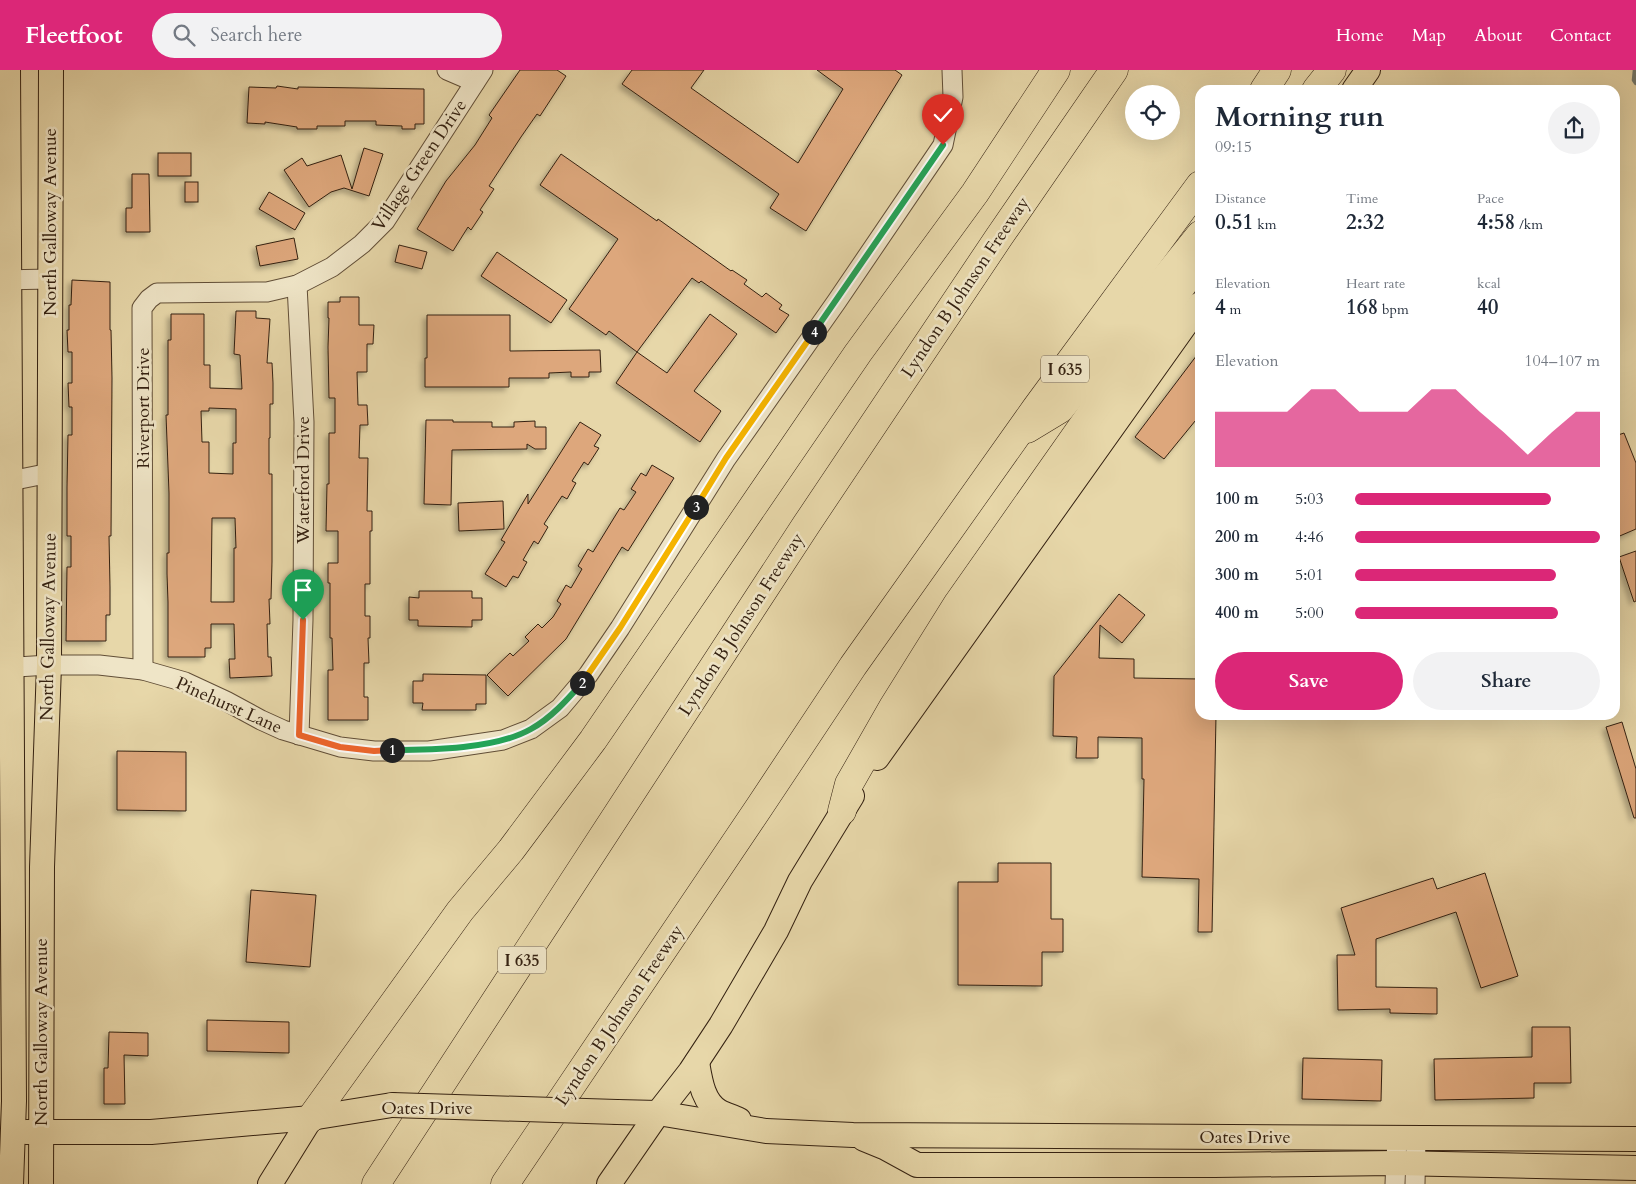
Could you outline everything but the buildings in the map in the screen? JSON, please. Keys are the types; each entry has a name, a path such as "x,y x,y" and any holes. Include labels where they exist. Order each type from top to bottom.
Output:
{"highway":[{"path":"312,1118 460,912 511,850 593,740 852,361 975,193 1056,70"},
{"name":"Lyndon B Johnson Freeway","path":"376,1184 811,517 993,245 1114,70"},
{"path":"1267,85 1277,70"},
{"path":"1309,85 1319,70"},
{"path":"1320,85 1332,70"},
{"name":"Lyndon B Johnson Freeway","path":"505,1184 739,839 853,666 1018,434 1195,192"},
{"path":"1018,434 1060,409 1195,241"},
{"path":"842,811 849,784 893,707 958,603 1148,336 1195,266"}],"main road":[{"name":"North Galloway Avenue","path":"41,1184 42,867 49,665 51,70"},
{"path":"1358,85 1368,70"},
{"name":"North Galloway Avenue","path":"5,81 6,668 12,864 7,1169"},
{"path":"610,1184 658,1113 697,1062 754,971 800,881 842,811 902,720 1195,311"},
{"path":"12,864 42,867"},
{"path":"697,1062 701,1085 706,1097 718,1111 766,1131"},
{"name":"Oates Drive","path":"7,1132 151,1132 312,1118 392,1106 658,1113 766,1131 853,1135 1636,1139"},
{"path":"270,1184 312,1118"},
{"name":"Oates Drive","path":"853,1135 886,1148 917,1165 1134,1165 1405,1174 1636,1168"},
{"path":"1134,1165 1135,1136"},
{"path":"7,1169 42,1160"}],"street":[{"path":"447,70 479,76"},
{"name":"Pinehurst Lane","path":"6,668 49,665 99,665 143,670 185,682 226,700 261,720 299,735 340,747 374,751 429,750 503,740 531,729 560,708 599,660 726,458 837,301 943,145 953,97 952,70"},
{"name":"Village Green Drive","path":"297,285 332,267 362,244 385,221 479,76"},
{"path":"4,280 50,279"},
{"name":"Waterford Drive","path":"297,285 304,422 303,620 299,735"},
{"name":"Riverport Drive","path":"143,670 142,308 157,293 267,292 297,285"},
{"path":"5,481 50,473"},
{"path":"1405,1174 1406,1138"}],"waterway":[{"path":"1635,70 1634,80 1636,83"}],"route":[{"path":"303,620 299,735 340,747 374,751 429,750 503,740 531,729 560,708 588,675 620,628 726,458 837,301 943,145"}]}
